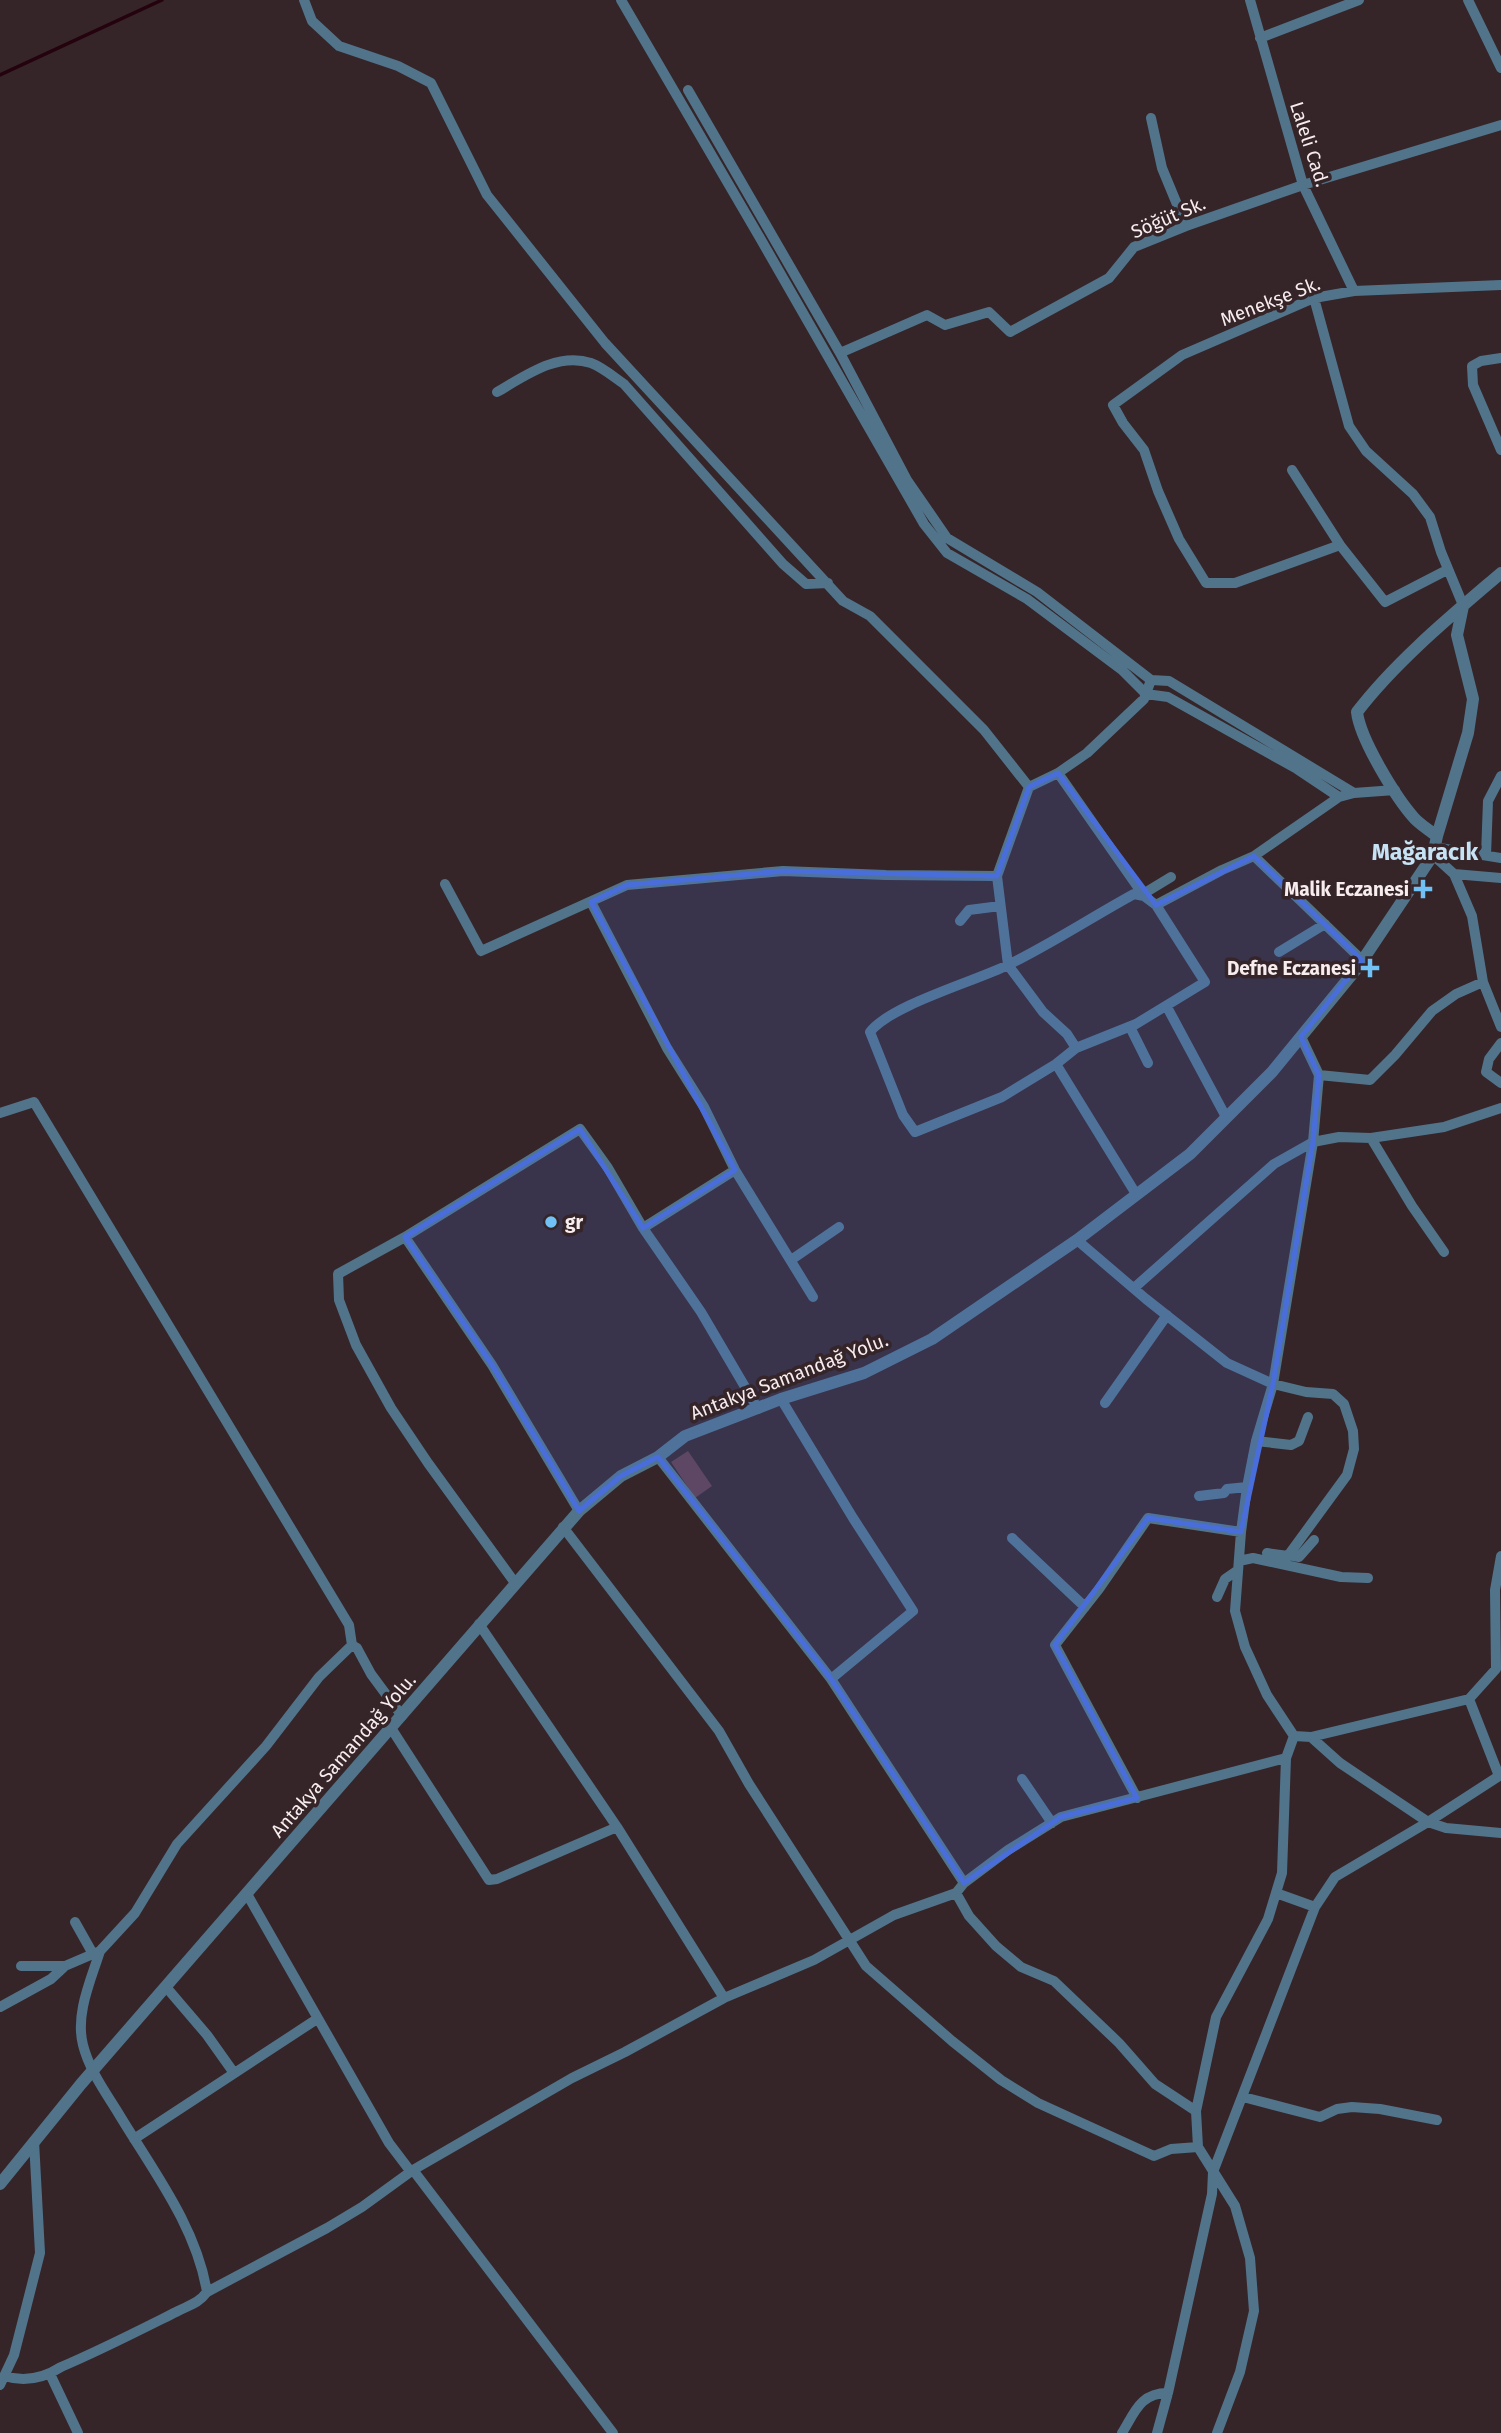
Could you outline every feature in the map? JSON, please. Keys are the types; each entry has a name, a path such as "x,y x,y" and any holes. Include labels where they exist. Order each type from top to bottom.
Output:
{"street":[{"path":"304,0 312,21 338,46 398,66 431,83 487,195 605,344 843,601 870,616 975,720 1029,787"},
{"path":"621,0 924,524 947,553 1027,599 1122,670 1146,694 1168,697 1297,769 1339,797"},
{"name":"Laleli Cad.","path":"1250,0 1303,185 1354,291"},
{"path":"1260,38 1359,0"},
{"path":"1468,0 1500,64"},
{"path":"688,90 840,353 907,480 947,538 1037,592 1151,680 1169,681 1354,793"},
{"path":"1151,118 1162,168 1186,226"},
{"name":"Söğüt Sk.","path":"840,353 927,315 945,325 989,312 1010,332 1109,278 1134,247 1303,185 1501,125"},
{"name":"Menekşe Sk.","path":"1340,545 1236,583 1206,583 1180,539 1158,491 1144,450 1113,405 1182,355 1314,298 1354,291 1501,285"},
{"path":"1314,298 1349,426 1366,451 1413,494 1430,517 1447,570 1464,605"},
{"path":"1501,358 1481,361 1472,366 1473,385 1501,450"},
{"path":"497,393 536,370 567,359 592,363 624,384 783,565 806,584 828,583"},
{"path":"1292,470 1340,545 1385,602 1447,570"},
{"path":"1501,573 1374,690 1357,712 1359,726 1395,790 1454,874 1472,916 1483,982 1501,1027"},
{"name":"Antakya Samandağ Yolu.","path":"0,2183 93,2071 579,1511 621,1476 658,1457 685,1436 781,1399 863,1373 932,1339 1077,1240 1190,1154 1272,1072 1363,960 1435,846 1468,733 1473,699 1457,635 1464,605"},
{"path":"1076,1048 1008,965 996,876 1029,787 1058,773 1087,753 1144,699 1151,680"},
{"path":"1058,773 1144,895 1156,905 1205,982 1130,1027 1076,1048 1056,1064 1002,1097 915,1132 903,1115 870,1032 878,1021 1008,965 1134,894 1144,895 1171,877"},
{"path":"1486,855 1488,802 1501,776"},
{"path":"1156,905 1254,856 1339,797 1354,793 1395,790"},
{"path":"1435,846 1501,858"},
{"path":"1254,856 1363,960"},
{"path":"445,884 481,951 627,885 783,871 996,876"},
{"path":"1454,874 1501,878"},
{"path":"591,902 667,1048 704,1107 735,1170 813,1297"},
{"path":"960,921 969,910 1000,906"},
{"path":"1279,952 1325,924"},
{"path":"1319,1075 1370,1080 1432,1011 1456,994 1483,982"},
{"path":"1167,1007 1226,1117"},
{"path":"1130,1027 1148,1063"},
{"path":"1294,1736 1267,1695 1245,1647 1236,1611 1238,1565 1247,1488 1256,1441 1273,1384 1313,1142 1319,1075 1301,1037"},
{"path":"1501,1043 1489,1059 1486,1072 1501,1083"},
{"path":"1056,1064 1136,1194"},
{"path":"1,1111 34,1102 349,1625 352,1644 402,1716"},
{"path":"1134,1288 1274,1164 1313,1142 1339,1137 1371,1138 1444,1128 1501,1108"},
{"path":"515,1583 391,1408 356,1345 339,1300 338,1274 405,1237 580,1129 701,1312 758,1409"},
{"path":"1371,1138 1412,1206 1444,1252"},
{"path":"643,1228 735,1170"},
{"path":"791,1261 839,1227"},
{"path":"405,1237 492,1365 579,1511"},
{"path":"1077,1240 1227,1363 1273,1384 1306,1392 1333,1394 1344,1404 1353,1431 1354,1449 1347,1475 1286,1558"},
{"path":"1105,1404 1167,1315"},
{"path":"781,1399 913,1611 831,1679"},
{"path":"1256,1441 1291,1445 1299,1441 1308,1417"},
{"path":"658,1457 831,1679 964,1883"},
{"path":"1199,1496 1224,1493 1227,1489 1247,1488"},
{"path":"1137,1798 1055,1645 1148,1518 1241,1532"},
{"path":"563,1527 719,1731 749,1784 866,1966 952,2041 1001,2080 1038,2103 1154,2155 1171,2149 1198,2147"},
{"path":"1012,1538 1085,1607"},
{"path":"1217,1597 1225,1579 1238,1565 1253,1558 1299,1557 1314,1540"},
{"path":"1267,1553 1341,1577 1368,1578"},
{"path":"1294,1736 1311,1737 1469,1699 1496,1669 1495,1590 1501,1556"},
{"path":"479,1624 617,1827 724,1998"},
{"path":"0,2007 51,1979 65,1966 96,1953 135,1913 177,1844 267,1746 319,1677 352,1644"},
{"path":"1157,2433 1212,2194 1213,2172 1315,1907 1335,1877 1499,1776 1469,1699"},
{"path":"391,1728 489,1880 497,1879 617,1827"},
{"path":"1217,2433 1240,2372 1254,2311 1250,2258 1235,2206 1198,2147 1196,2111 1216,2017 1268,1919 1282,1873 1286,1758 1294,1736"},
{"path":"1311,1737 1340,1763 1428,1822 1446,1828 1501,1833"},
{"path":"34,2140 40,2253 14,2355 2,2381 50,2375 61,2367 199,2303 207,2291 327,2228 412,2171 572,2078 724,1998 814,1960 894,1915 956,1893 964,1883 1009,1850 1061,1817 1286,1758"},
{"path":"1021,1779 1052,1823"},
{"path":"956,1893 969,1916 996,1946 1021,1967 1054,1981 1119,2043 1155,2084 1196,2111"},
{"path":"1276,1893 1315,1907"},
{"path":"247,1894 389,2143 509,2293 613,2433"},
{"path":"75,1922 96,1953 81,2014 82,2044 93,2071 182,2218 196,2248 207,2291"},
{"path":"21,1966 65,1966"},
{"path":"166,1987 207,2035 234,2073"},
{"path":"134,2139 317,2018"},
{"path":"1243,2097 1320,2117 1337,2109 1352,2107 1380,2109 1437,2120"},
{"path":"50,2375 78,2433"},
{"path":"1122,2433 1140,2402 1156,2393 1168,2393"}],"highlighted area":[{"path":"1058,773 1156,905 1254,856 1362,960 1301,1037 1319,1075 1313,1142 1273,1384 1241,1532 1148,1518 1055,1645 1137,1798 1061,1817 964,1883 831,1679 658,1457 621,1476 579,1511 492,1365 405,1237 580,1129 643,1228 735,1170 591,902 627,885 783,871 997,876 1029,787"}],"shaded area":[{"path":"688,1451 712,1486 695,1498 671,1462"}],"waterway":[{"path":"0,75 162,0"}],"place":[{"name":"Malik Eczanesi","path":"1423,889"},
{"name":"Defne Eczanesi","path":"1370,968"},
{"name":"gr","path":"551,1222"}],"district":[{"name":"Mağaracık","path":"1425,852"}]}
